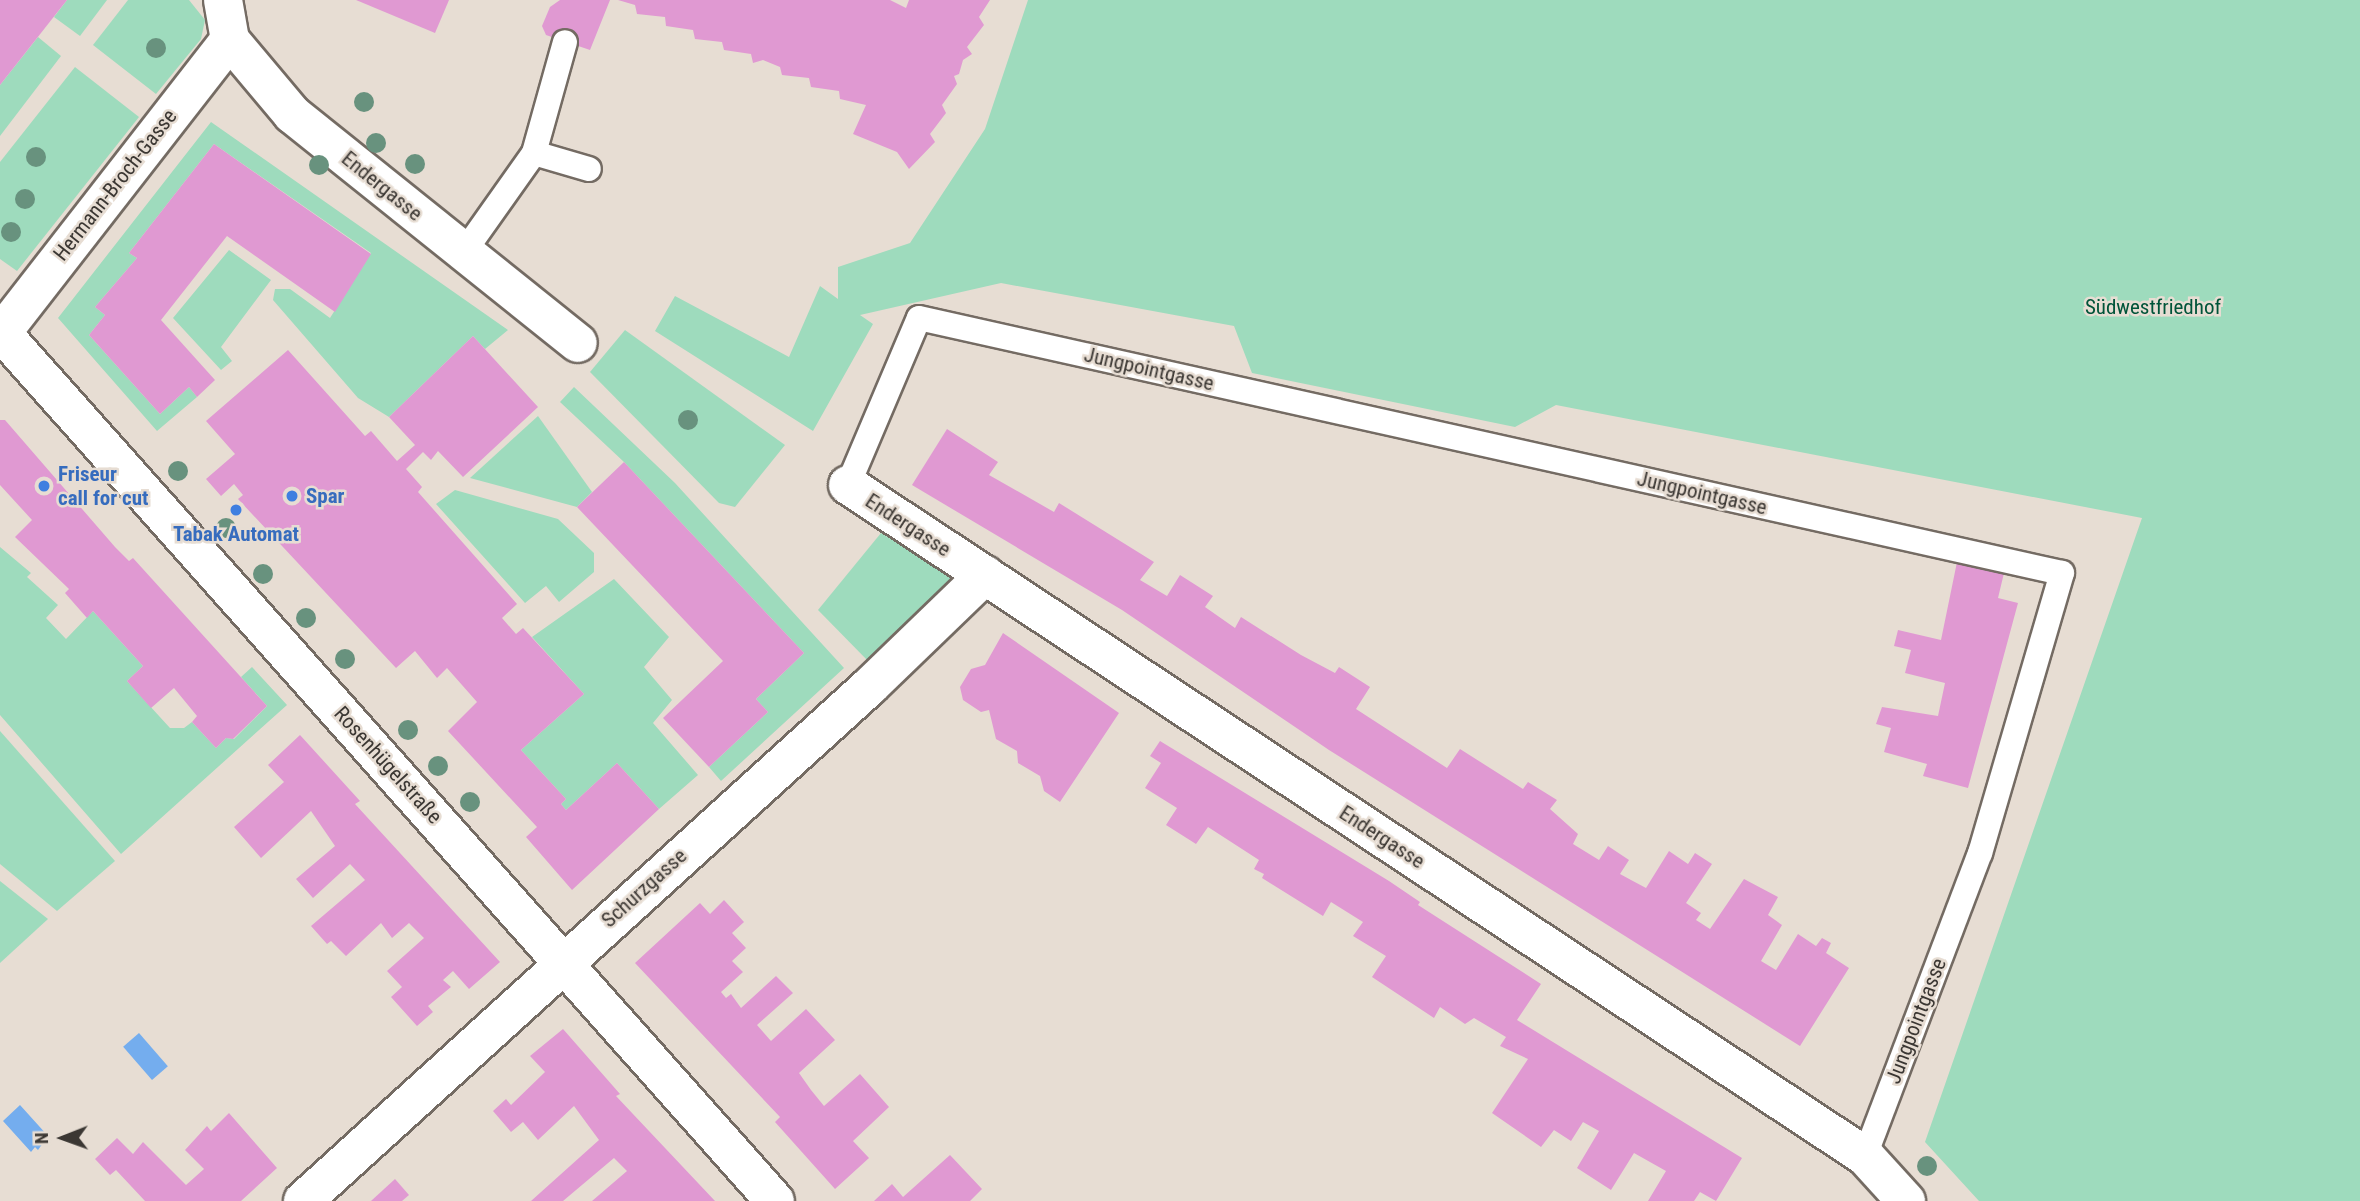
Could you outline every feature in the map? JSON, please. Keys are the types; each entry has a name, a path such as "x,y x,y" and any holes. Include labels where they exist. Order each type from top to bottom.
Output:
{"street":[{"path":"223,0 230,40"},
{"name":"Endergasse","path":"230,40 292,114 578,343"},
{"name":"Hermann-Broch-Gasse","path":"1,333 230,40"},
{"name":"Rosenhügelstraße","path":"1,333 563,960 775,1201"},
{"name":"Endergasse","path":"848,485 1865,1156 1906,1201"},
{"name":"Schurzgasse","path":"303,1201 563,960 860,695 985,575"}],"lane":[{"path":"464,252 534,153 565,42"},
{"path":"534,153 590,169"},
{"name":"Jungpointgasse","path":"848,485 919,318 2062,573 1980,853 1865,1156"}],"green space":[{"path":"67,0 107,0 80,36 54,17"},
{"path":"128,0 189,0 205,20 201,39 156,94 93,45"},
{"name":"Südwestfriedhof","path":"1028,0 2360,0 2360,1201 1979,1201 1925,1142 2142,518 1556,405 1515,427 1252,373 1234,326 1001,283 860,315 873,324 813,431 655,331 675,296 789,357 820,286 838,299 838,267 910,243 985,129"},
{"path":"38,37 61,56 0,136 0,85"},
{"path":"75,67 139,117 17,271 0,259 0,162"},
{"path":"211,122 508,330 485,349 473,336 389,417 358,398 273,300 275,289 290,289 330,318 371,253 214,144 129,253 137,258 95,307 105,315 89,335 160,414 189,387 197,397 157,431 58,318"},
{"path":"229,250 271,280 221,347 232,361 221,370 173,318"},
{"path":"625,330 785,445 735,507 719,503 590,372"},
{"path":"574,387 675,483 844,668 721,781 709,767 768,712 756,699 804,653 624,462 560,402"},
{"path":"538,416 592,492 577,507 470,478"},
{"path":"455,490 558,519 594,553 594,572 559,602 546,586 525,603 436,504"},
{"path":"881,533 954,577 954,586 869,662 818,610"},
{"path":"0,547 31,573 27,577 58,605 46,618 66,639 93,611 143,666 127,681 170,728 184,728 192,722 216,748 226,738 234,739 267,706 241,677 252,667 287,705 121,854 0,715"},
{"path":"614,579 669,637 644,667 672,700 653,723 698,775 659,809 617,763 566,810 561,804 566,799 521,750 584,694 532,637"},
{"path":"0,731 115,861 57,911 0,864"},
{"path":"0,881 48,919 0,963"}],"water":[{"path":"139,1033 168,1066 152,1080 123,1047"},
{"path":"20,1105 48,1136 38,1150 35,1147 31,1152 3,1121"}],"building":[{"path":"0,0 67,0 0,85"},
{"path":"356,0 449,0 435,33"},
{"path":"560,0 610,0 590,50 546,35 542,26 550,7"},
{"path":"618,0 890,0 906,8 909,0 990,0 979,17 984,25 967,47 972,54 963,60 959,74 954,76 957,84 942,105 946,113 930,134 935,142 909,169 897,152 853,134 866,105 840,99 839,91 811,87 809,78 782,75 780,67 763,60 753,63 751,54 724,50 722,42 695,39 693,30 666,26 665,17 637,14 635,5"},
{"path":"214,144 371,254 335,312 227,236 161,320 215,380 197,397 189,387 160,414 89,335 105,315 95,307 137,258 129,253"},
{"path":"473,336 538,407 463,477 438,451 431,460 423,452 406,469 422,487 418,492 517,604 502,618 516,634 523,628 584,694 521,750 566,799 561,804 566,810 617,763 659,809 572,890 526,837 537,827 448,731 477,702 447,668 437,678 415,651 396,668 238,499 243,495 234,484 221,496 206,479 235,454 206,421 288,350 365,436 371,431 397,461 415,445 389,417"},
{"path":"0,420 5,420 115,547 129,561 133,558 267,706 233,739 226,738 216,748 192,722 197,716 174,688 151,708 127,681 143,666 93,611 87,618 65,593 69,589 15,537 32,520 0,485"},
{"path":"947,429 998,462 989,475 1054,512 1059,503 1154,562 1140,580 1167,596 1180,575 1213,596 1205,607 1235,628 1241,617 1301,655 1335,673 1339,667 1370,687 1356,709 1447,768 1460,749 1523,789 1528,782 1557,800 1550,809 1578,834 1573,844 1599,860 1608,846 1629,860 1620,874 1646,888 1669,851 1688,864 1695,853 1712,864 1686,903 1701,913 1696,920 1710,929 1744,879 1778,897 1768,915 1782,925 1761,961 1776,970 1798,934 1816,946 1822,938 1831,943 1826,953 1849,968 1800,1046 1329,750 1122,610 912,485"},
{"path":"624,462 804,653 756,699 768,712 709,767 663,718 723,661 577,507"},
{"path":"1957,562 2004,573 1998,598 2018,603 1968,788 1923,776 1927,764 1884,752 1891,728 1876,724 1882,707 1938,716 1945,683 1905,673 1911,650 1894,646 1898,630 1941,640"},
{"path":"1003,633 1119,713 1060,802 1044,791 1040,776 1018,763 1017,751 996,739 989,710 981,712 963,700 960,687 971,669 985,665"},
{"path":"300,735 360,801 355,804 500,962 469,989 453,971 443,980 451,987 428,1006 433,1012 417,1026 391,997 402,987 387,971 424,938 409,923 392,938 381,923 346,956 331,941 327,944 311,926 365,880 350,864 313,898 296,879 335,846 311,811 261,858 234,827 284,782 268,765"},
{"path":"1160,741 1389,881 1420,902 1418,905 1541,984 1517,1020 1742,1158 1716,1201 1700,1192 1694,1201 1648,1201 1666,1171 1634,1153 1611,1190 1577,1168 1599,1131 1583,1122 1571,1141 1554,1130 1541,1147 1492,1113 1528,1059 1500,1046 1506,1037 1474,1018 1465,1024 1440,1007 1434,1018 1372,977 1386,956 1353,936 1363,922 1331,902 1323,916 1262,878 1264,874 1254,869 1259,860 1208,827 1196,844 1166,825 1177,808 1145,788 1161,763 1150,756"},
{"path":"724,900 744,922 732,933 746,948 732,961 743,972 721,992 726,998 731,994 741,1008 776,976 793,993 757,1025 771,1041 806,1009 835,1040 799,1073 824,1106 860,1074 889,1107 853,1141 869,1158 835,1189 775,1122 780,1117 635,963 700,903 710,914"},
{"path":"563,1029 620,1094 616,1096 715,1201 592,1201 627,1171 614,1158 563,1201 531,1201 599,1140 574,1106 538,1140 523,1122 511,1132 493,1111 506,1099 511,1105 545,1072 530,1056"},
{"path":"229,1113 277,1168 241,1201 145,1201 116,1170 110,1175 95,1159 117,1138 133,1154 143,1142 186,1185 204,1169 185,1150 207,1126 211,1131"},
{"path":"950,1155 982,1189 970,1201 874,1201 892,1184 903,1197"},
{"path":"395,1179 409,1195 402,1201 371,1201"}],"place":[{"name":"Friseur call for cut","path":"44,486"},
{"name":"Spar","path":"292,496"},
{"name":"Tabak Automat","path":"236,510"}]}
